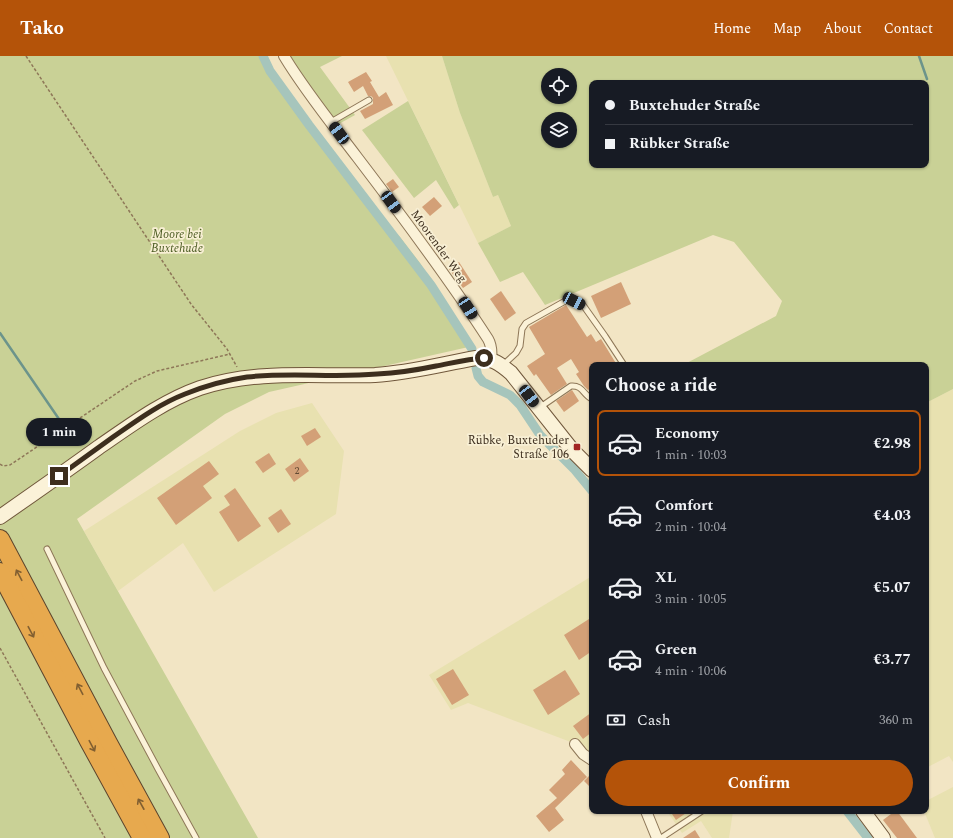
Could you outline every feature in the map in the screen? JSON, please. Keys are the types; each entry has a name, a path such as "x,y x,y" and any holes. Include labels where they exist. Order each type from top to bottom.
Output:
{"highway":[{"path":"0,538 160,838"},
{"path":"0,572 142,838"}],"street":[{"name":"Moorender Weg","path":"284,56 299,80 468,308 491,345 492,352 497,363"},
{"path":"5,514 140,418 168,402 201,388 240,378 284,375 351,376 377,374 409,371 476,358 484,358 497,363 510,373 573,451 589,467"},
{"path":"575,744 583,754 589,758"},
{"path":"647,814 657,838"},
{"path":"865,814 883,838"}],"lane":[{"path":"331,122 369,100"},
{"path":"497,363 516,352 520,346 522,329 526,323 567,300 583,305 622,362"},
{"path":"538,408 571,386 576,385 581,388 589,398"},
{"path":"47,549 104,668 196,838"},
{"path":"661,838 697,814"}],"path":[{"path":"26,56 191,304 230,354 240,378"},
{"path":"0,464 2,466 10,465 135,381 157,371 230,354"},
{"path":"0,648 105,838"}],"shaded area":[{"path":"386,56 442,56 460,113 493,197 498,195 511,226 478,243"},
{"path":"953,389 953,762 949,756 929,766 929,401"},
{"path":"312,403 344,451 336,514 214,592 183,543 118,591 84,531 240,431 276,413"},
{"path":"589,578 589,753 576,744 468,703 451,710 429,675"},
{"path":"953,787 953,838 935,838 925,814 929,814 929,799"},
{"path":"669,814 733,814 729,838 712,838 701,821 682,833"}],"green space":[{"name":"Moore bei Buxtehude","path":"0,56 264,56 266,61 309,119 330,152 385,222 400,237 420,263 473,346 269,392 225,414 77,519 258,838 0,838"},
{"path":"287,56 342,56 320,67 355,115 337,125"},
{"path":"442,56 953,56 953,389 929,401 929,362 689,362 776,316 782,301 734,242 713,235 545,305 523,272 500,282 478,243 511,226 498,195 493,197 460,113"},
{"path":"408,101 459,205 454,209 436,180 414,198 362,130"}],"building":[{"path":"366,72 379,97 386,92 393,105 365,119 360,111 373,104 373,98 368,96 363,86 354,92 348,82"},
{"path":"393,179 399,187 392,192 386,184"},
{"path":"434,197 442,206 430,216 422,207"},
{"path":"459,262 472,282 463,288 449,269"},
{"path":"621,282 631,304 601,318 591,296"},
{"path":"501,291 516,313 505,321 490,299"},
{"path":"566,305 587,337 591,334 596,342 601,339 615,362 589,362 588,390 576,374 579,372 571,359 557,368 567,384 551,395 536,374 534,376 527,366 545,354 529,327"},
{"path":"572,390 579,401 564,412 556,401"},
{"path":"315,428 321,437 307,446 301,436"},
{"path":"269,453 276,464 263,473 255,462"},
{"path":"300,458 309,471 294,482 285,469"},
{"path":"209,461 219,474 203,486 212,498 176,525 157,498"},
{"path":"235,488 261,526 238,542 219,512 230,505 224,496"},
{"path":"281,509 291,524 278,533 268,518"},
{"path":"589,619 589,653 579,660 564,635"},
{"path":"453,669 469,695 452,705 436,679"},
{"path":"565,670 580,694 548,715 533,690"},
{"path":"589,714 589,734 583,739 573,726"},
{"path":"571,760 587,777 555,808 564,820 549,832 536,816 557,798 549,790 565,774 562,770"},
{"path":"589,776 589,786 584,781"},
{"path":"672,814 685,814 676,820"},
{"path":"891,814 899,814 917,838 897,838 883,820"},
{"path":"695,830 700,838 683,838"}],"waterway":[{"path":"263,56 270,71 309,125 431,285 472,349"},
{"path":"919,56 927,79"},
{"path":"0,333 61,422"},
{"path":"476,368 478,376 483,382 510,395 520,405 540,435 574,469 589,487"},
{"path":"849,814 868,838"}],"place":[{"name":"Rübke, Buxtehuder Straße 106","path":"577,447"}],"route":[{"path":"59,476 140,418 168,402 214,384 248,377 284,375 351,376 409,371 476,358 484,358"}]}
